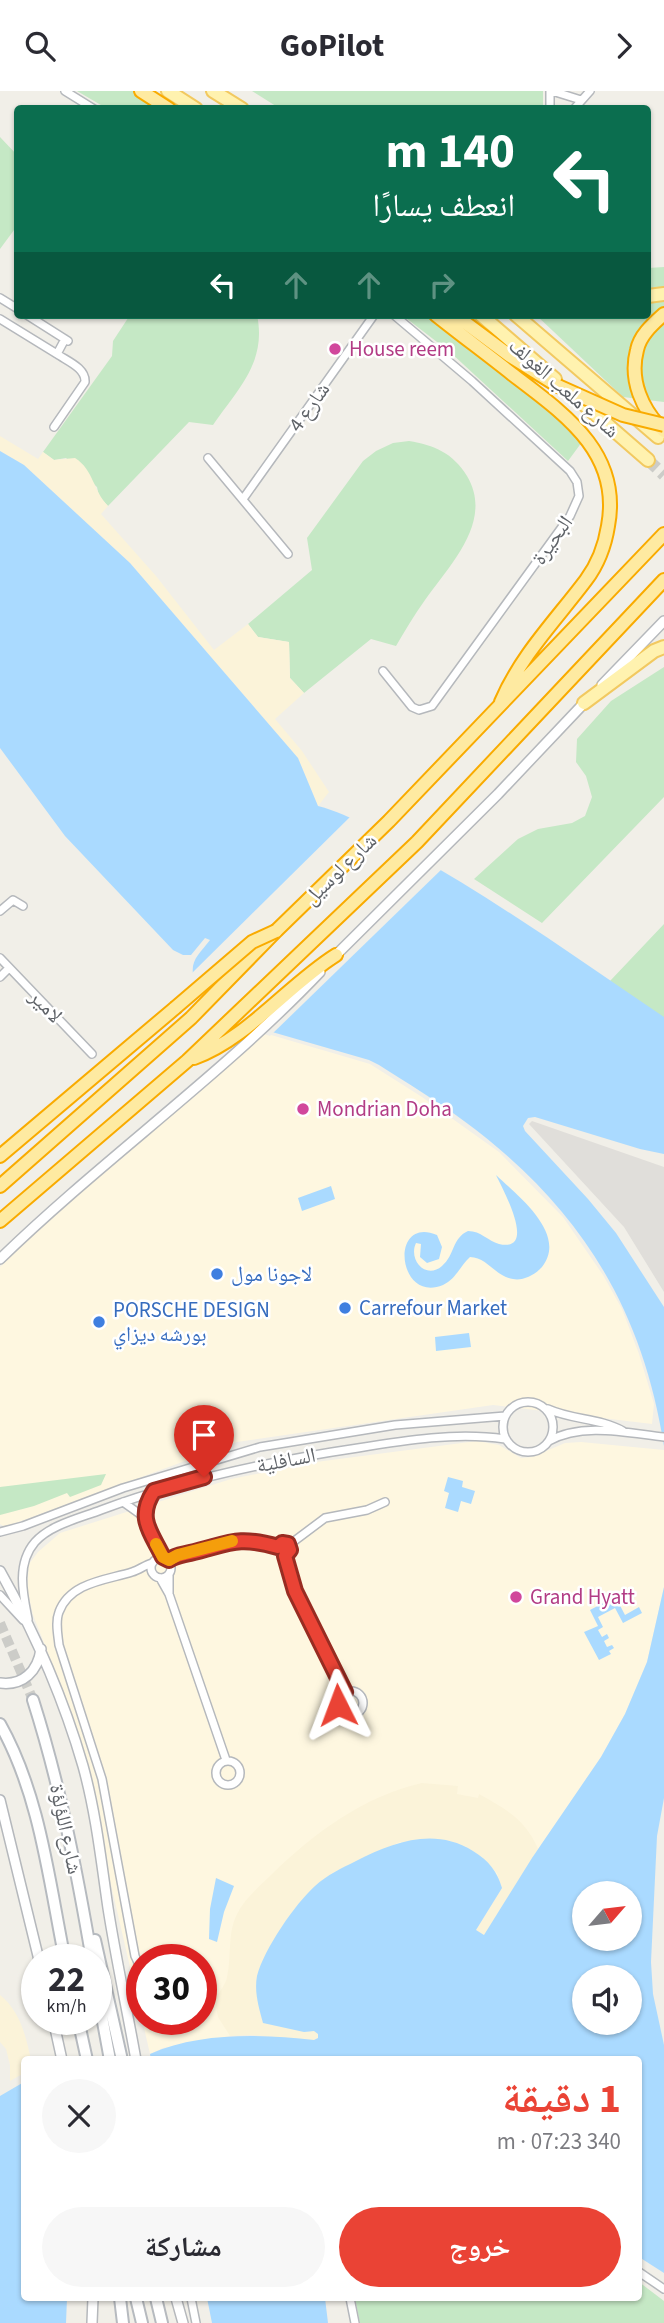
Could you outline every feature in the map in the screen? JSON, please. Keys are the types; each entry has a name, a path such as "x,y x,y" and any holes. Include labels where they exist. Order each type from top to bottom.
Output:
{"highway":[{"path":"141,91 163,105"},
{"path":"661,434 639,397 635,375 637,348 647,331 664,314"},
{"path":"441,319 561,410 593,447 606,477 609,493 609,522 597,561 586,580 519,664 497,709"},
{"path":"460,319 510,356 558,386 623,415 664,425"},
{"name":"شارع لوسيل","path":"0,1186 191,1018 389,821 664,534"},
{"name":"شارع لوسيل","path":"0,1221 187,1061 417,842 664,580"},
{"path":"0,1156 252,942 276,931"},
{"path":"187,1061 235,1043 314,969 336,955"}],"main road":[{"path":"168,91 190,105"},
{"path":"214,91 236,105"},
{"name":"شارع ملعب الغولف","path":"486,319 648,460"},
{"name":"شارع ملعب الغولف","path":"521,319 661,434"},
{"path":"584,703 654,651 664,647"},
{"name":"شارع اللؤلؤة","path":"33,1700 53,1766 89,1944"},
{"name":"شارع اللؤلؤة","path":"0,1724 20,1766 33,1805 62,1944"},
{"path":"85,1918 96,1945 121,2056"},
{"path":"77,2035 79,2056"},
{"path":"80,2035 86,2056"},
{"path":"105,2035 109,2056"},
{"path":"120,2301 122,2323"},
{"path":"137,2301 142,2323"},
{"path":"157,2301 162,2323"}],"street":[{"path":"65,91 88,105"},
{"path":"551,91 581,100"},
{"path":"577,105 590,91"},
{"path":"37,319 66,341 57,354"},
{"name":"شارع 4","path":"243,499 371,319"},
{"name":"البحيرة","path":"383,671 412,707 419,710 432,706 570,516 579,496 577,482 560,461 399,319"},
{"path":"0,320 57,354 86,376 85,382 54,427"},
{"path":"208,458 288,555"},
{"path":"336,955 436,857 664,621"},
{"path":"0,911 13,900 23,906"},
{"path":"0,977 3,964"},
{"name":"لامير","path":"3,964 92,1054"},
{"path":"0,1259 58,1204 200,1085 235,1043"},
{"path":"627,1433 614,1426 558,1413 526,1401 513,1406 505,1416 502,1427 506,1439 514,1448 526,1453 539,1450 562,1434 571,1432 664,1437"},
{"path":"545,1408 553,1420 549,1442"},
{"name":"السافلية","path":"0,1532 211,1460 290,1442 395,1425 505,1416"},
{"name":"السافلية","path":"29,1624 22,1590 26,1558 35,1541 67,1523 154,1491 293,1458 401,1442 480,1435 506,1439"},
{"path":"290,1442 293,1458"},
{"path":"144,1517 148,1500 154,1491"},
{"path":"123,1502 144,1517 169,1575 169,1594"},
{"path":"289,1545 325,1518 367,1510 385,1502"},
{"path":"133,1944 102,1779 59,1645 58,1613 68,1598 77,1591 104,1578 162,1561 182,1560 190,1553 238,1540 253,1540 278,1547"},
{"path":"285,1556 278,1553 278,1547 282,1543 289,1545"},
{"path":"285,1556 290,1552 289,1545"},
{"path":"285,1556 295,1591 345,1692"},
{"path":"152,1573 162,1561"},
{"name":"السافلية","path":"0,1571 41,1649 68,1719 90,1795 135,2056"},
{"path":"134,1571 152,1573 160,1578 169,1594 226,1760"},
{"path":"160,1578 169,1575"},
{"path":"0,1595 29,1624"},
{"path":"0,1683 14,1683 30,1675 36,1667 41,1649"},
{"path":"0,1800 35,1944"},
{"path":"57,2035 61,2056"},
{"path":"642,2274 664,2289"},
{"path":"92,2323 93,2301"},
{"path":"115,2301 122,2323"},
{"path":"177,2301 183,2323"},
{"path":"192,2301 196,2323"},
{"path":"351,2301 355,2323"}],"shaded area":[{"path":"261,1032 370,1064 499,1152 563,1217 603,1275 622,1309 639,1354 654,1404 652,1424 493,1405 237,1442 5,1527 0,1524 0,1267 47,1220"},
{"path":"532,1121 664,1167 664,1292 624,1227 529,1124"},
{"path":"477,1441 499,1445 521,1458 532,1457 565,1443 581,1442 664,1450 664,1587 647,1662 625,1714 601,1757 532,1858 230,2036 163,2048 150,2054 146,2035 217,2035 217,1944 126,1944 126,1950 76,1733 33,1615 27,1588 29,1564 38,1552 60,1533 231,1479 316,1462"}],"green space":[{"path":"77,91 133,91 156,105 101,105"},
{"path":"252,91 543,91 543,105 274,105"},
{"path":"0,137 14,152 14,230 0,249"},
{"path":"664,267 664,402 623,397 540,319 651,319 651,268"},
{"path":"127,319 257,319 259,332 258,347 248,374 213,425 189,422 108,506 99,496 97,487 66,458 54,460 43,452 112,356 113,341"},
{"path":"407,319 435,319 533,395 582,442 568,461 450,352"},
{"path":"409,441 442,451 456,461 467,476 474,493 475,509 466,542 396,646 371,639 304,693 290,678 289,642 258,637 248,624 312,570 307,538 363,461 393,443"},
{"path":"664,667 664,797 542,923 474,879 518,839 538,829 572,823 585,816 592,797 586,776 576,762 577,739 611,701"},
{"path":"664,924 664,1018 610,981"},
{"path":"106,1474 101,1485 70,1497 67,1493 0,1515 0,1487"},
{"path":"642,2284 664,2301 664,2323 360,2323 356,2301 642,2301"}],"sand":[{"path":"0,436 38,459 43,452 54,460 75,458 86,468 108,506 101,514 156,576 214,650 248,624 258,637 289,642 290,678 304,693 275,719 302,751 329,792 318,806 298,758 130,563 24,465 0,451"},
{"path":"422,1783 458,1786 457,1794 478,1798 479,1794 489,1799 528,1830 538,1849 484,1936 476,1930 502,1888 497,1873 482,1857 465,1846 400,1842 332,1873 287,1921 267,1953 257,1976 304,2032 314,2031 318,2038 230,2036 218,2017 217,1997 226,1980 234,1922 244,1903 305,1844 360,1807"},
{"path":"0,1995 17,2016 30,2056 21,2056 21,2075 10,2081 6,2049 0,2042"}],"water":[{"path":"0,451 24,465 130,563 298,758 318,806 356,820 477,892 664,1017 664,1154 535,1117 528,1118 523,1126 616,1233 664,1307 664,1446 654,1395 640,1348 621,1304 599,1263 572,1224 540,1188 504,1153 464,1121 379,1065 251,1026 195,983 194,964 210,940 205,938 191,955 183,955 173,950 65,836 0,748"},
{"path":"496,1175 527,1205 545,1229 549,1242 548,1254 542,1267 529,1277 513,1279 502,1275 481,1260 470,1257 443,1285 428,1287 416,1282 408,1272 406,1247 411,1237 422,1232 437,1235 442,1247 439,1259 427,1263 420,1257 421,1244 416,1243 416,1261 430,1271 446,1262 459,1238 468,1231 499,1244 511,1244 516,1239 517,1229 510,1204"},
{"path":"331,1186 335,1199 302,1211 298,1198"},
{"path":"469,1333 471,1347 436,1351 435,1337"},
{"path":"448,1477 463,1481 462,1487 475,1491 471,1504 461,1501 458,1512 445,1508 449,1493 444,1491"},
{"path":"664,1587 664,1798 657,1836 651,1962 653,1994 664,2045 664,2273 642,2259 642,2056 150,2056 169,2047 210,2038 318,2038 314,2031 304,2032 263,2023 257,2000 257,1976 266,1953 281,1928 315,1886 340,1869 385,1848 414,1840 444,1840 473,1851 484,1859 495,1871 502,1888 476,1930 484,1935 532,1858 601,1757 625,1714 647,1662"},
{"path":"613,1592 625,1615 639,1607 642,1613 623,1623 615,1608 598,1617 603,1627 598,1630 602,1637 607,1634 609,1638 604,1641 607,1647 612,1645 614,1648 609,1651 611,1654 599,1660 584,1632 598,1626 590,1610 609,1600 607,1595"},
{"path":"216,1878 234,1886 217,1942 209,1939 210,1909"},
{"path":"21,2084 21,2301 67,2301 66,2323 0,2323 0,2096"},
{"path":"208,2301 325,2301 328,2323 212,2323"}],"pier":[{"path":"352,815 444,867 270,1036 249,1029 200,995 189,976"}],"tunnel":[{"path":"648,460 664,475"},
{"path":"0,1623 33,1700"}],"slow traffic":[{"path":"156,1544 163,1557 169,1560 178,1555 232,1541"}],"place":[{"name":"House reem","path":"335,349"},
{"name":"Mondrian Doha","path":"303,1109"},
{"name":"لاجونا مول","path":"217,1274"},
{"name":"Carrefour Market","path":"345,1308"},
{"name":"PORSCHE DESIGN بورشه ديزاي","path":"99,1322"},
{"name":"Grand Hyatt","path":"516,1597"}],"route":[{"path":"204,1477 154,1491 148,1500 144,1517 163,1557 169,1560 202,1548 238,1540 253,1540 278,1547 282,1543 288,1544 290,1550 285,1556 295,1591 345,1692 338,1705"}]}
